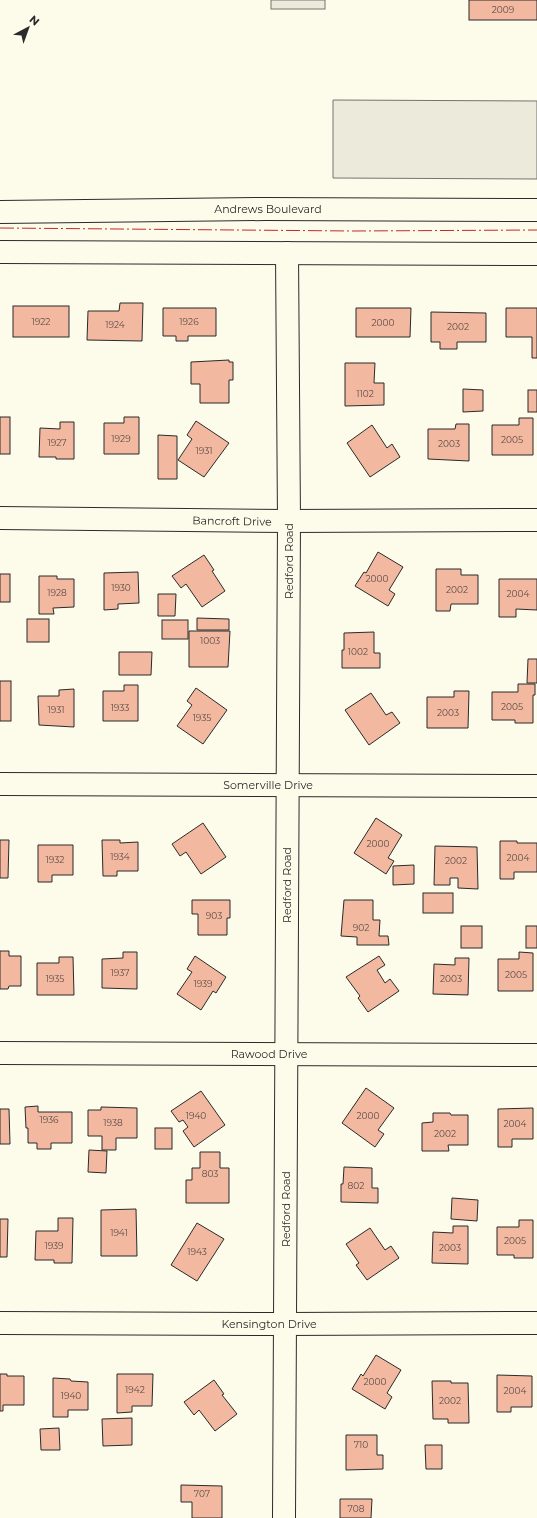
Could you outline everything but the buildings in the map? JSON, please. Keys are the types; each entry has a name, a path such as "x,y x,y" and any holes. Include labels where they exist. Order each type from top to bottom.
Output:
{"street":[{"name":"Andrews Boulevard","path":"0,212 262,209 537,210"},
{"path":"0,252 537,254"},
{"name":"Redford Road","path":"284,1518 289,521 286,253"},
{"name":"Bancroft Drive","path":"0,518 289,521 537,520"},
{"name":"Somerville Drive","path":"0,784 537,786"},
{"name":"Rawood Drive","path":"0,1053 537,1056"},
{"name":"Kensington Drive","path":"0,1323 285,1324 537,1322"}],"shaded area":[{"path":"271,0 325,0 325,9 271,9"},
{"path":"333,100 537,101 537,179 333,178"}],"power":[{"path":"0,228 353,231 537,230"}]}
